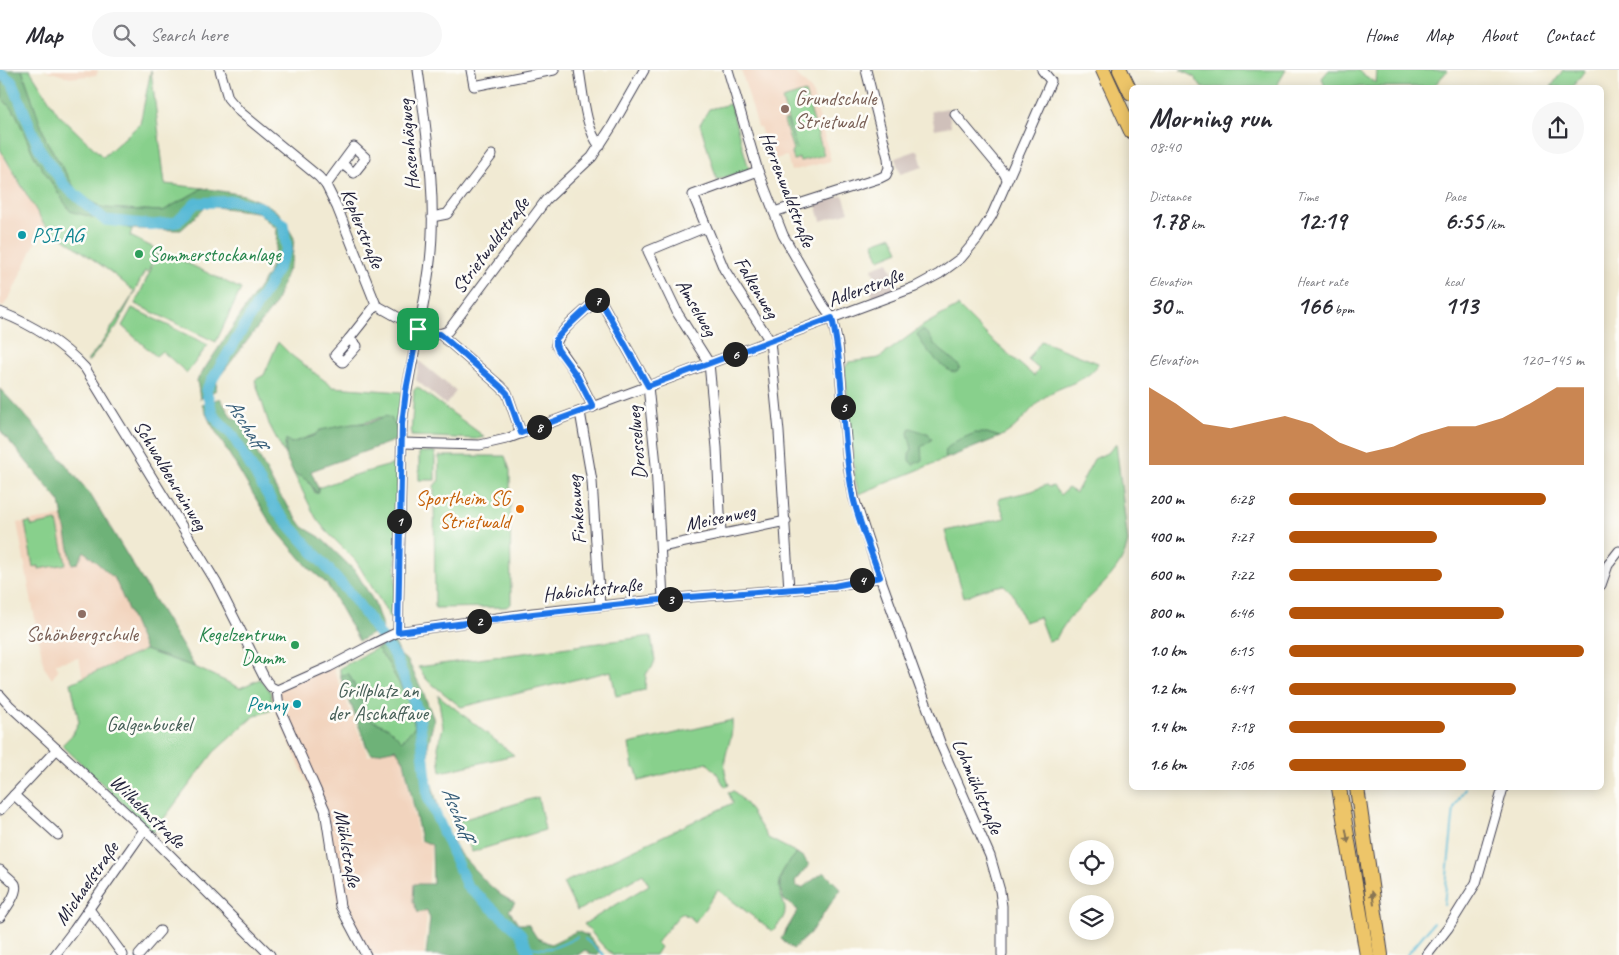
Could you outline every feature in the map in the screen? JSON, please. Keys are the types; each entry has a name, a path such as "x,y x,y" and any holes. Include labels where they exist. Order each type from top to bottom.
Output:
{"highway":[{"path":"1103,70 1129,127"},
{"path":"1120,70 1129,89"},
{"path":"1339,790 1374,951"},
{"path":"1357,790 1374,951"}],"street":[{"name":"Keplerstraße","path":"220,70 228,98 240,112 320,177 326,185 337,207 376,305"},
{"name":"Hasenhägweg","path":"418,70 430,163 432,217 429,270 418,329"},
{"path":"471,70 474,86 509,74 554,70"},
{"path":"579,70 590,127 594,139 600,146"},
{"name":"Strietwaldstraße","path":"440,334 448,331 546,200 587,163 600,146 644,70"},
{"name":"Herrenwaldstraße","path":"728,70 758,171 783,234 822,305 832,318 838,345 848,464 854,498 901,634"},
{"path":"774,212 869,183 886,174 889,168 888,158 866,70"},
{"name":"Adlerstraße","path":"402,443 490,444 915,287 939,274 961,258 977,239 992,215 1051,81 1042,70"},
{"path":"955,114 1007,179"},
{"name":"Hasenhägweg","path":"432,217 447,214 492,155"},
{"path":"326,185 342,164"},
{"name":"Falkenweg","path":"758,171 693,196 724,269 770,341 786,521 789,590"},
{"name":"Amselweg","path":"706,227 648,251 678,314 709,363 717,448 721,534"},
{"name":"Drosselweg","path":"593,407 577,376 558,350 556,339 596,300 602,303 648,386 656,465 663,599"},
{"path":"349,339 376,305 428,334 440,334 507,393 521,433"},
{"name":"Schwalbenrainweg","path":"0,312 20,320 47,335 69,351 85,368 216,582 265,679 271,687 277,690"},
{"path":"277,690 398,632 402,424 406,391 418,329"},
{"name":"Finkenweg","path":"580,412 592,481 600,606"},
{"name":"Meisenweg","path":"660,546 786,521"},
{"path":"1604,576 1608,565 1619,551"},
{"name":"Habichtstraße","path":"398,632 663,599 834,586 880,577"},
{"name":"Lohmühlstraße","path":"901,634 941,745 990,856 1002,906 1002,955"},
{"name":"Mühlstraße","path":"277,690 279,707 325,810 340,906 366,955"},
{"name":"Wilhelmstraße","path":"0,695 144,830 270,955"},
{"path":"0,810 57,749"},
{"path":"1427,955 1448,928 1476,883 1502,790"},
{"path":"14,795 58,835"},
{"name":"Michaelstraße","path":"55,955 144,830"},
{"path":"0,870 16,888 15,893 0,916"},
{"path":"89,909 123,955"},
{"path":"139,955 160,930"}],"shaded area":[{"path":"45,70 98,70 97,75 70,78"},
{"name":"Grundschule Strietwald","path":"741,70 792,70 812,91 831,161 791,171 787,156 770,160"},
{"path":"948,108 951,126 935,129 931,111"},
{"path":"918,150 923,167 900,174 895,158"},
{"path":"0,151 44,224 12,293 3,307 0,306"},
{"path":"843,195 849,212 821,221 816,204"},
{"path":"888,262 900,287 873,298 869,286 877,284 872,268"},
{"path":"419,361 456,391 446,405 416,380"},
{"name":"Schönbergschule","path":"63,516 72,564 83,551 115,579 144,650 83,678 79,658 56,663 58,670 52,679 44,667 17,523"},
{"path":"333,667 368,756 400,746 419,841 431,843 424,955 367,955 340,910 323,818 268,693"}],"green space":[{"path":"0,70 22,70 46,140 77,192 102,208 163,211 203,188 244,195 268,205 280,214 294,238 292,260 274,306 217,380 216,390 200,399 197,380 268,274 276,248 277,229 257,212 207,206 181,230 132,229 70,211 34,156 16,114 2,98"},
{"path":"22,70 30,70 58,114 103,157 140,124 151,70 165,184 203,188 163,211 102,208 77,192 46,140"},
{"path":"1180,70 1286,70 1277,85 1200,85 1194,77"},
{"path":"1329,70 1357,70 1376,83 1377,70 1448,70 1435,85 1324,85 1322,78"},
{"path":"1563,70 1585,70 1574,85 1552,85"},
{"path":"0,80 2,81 2,98 16,114 34,156 100,221 132,229 130,236 158,250 148,272 145,271 135,292 44,224 0,149"},
{"path":"805,92 824,155 800,161 799,158 794,160 791,151 793,150 784,121 787,120 796,149 782,99"},
{"path":"730,104 749,169 717,180 700,124 709,109"},
{"path":"892,236 899,251 879,259 873,243"},
{"path":"160,250 241,289 216,342 135,304"},
{"path":"132,297 117,326 89,361 87,361 101,344"},
{"path":"958,306 992,340 1034,376 1039,369 1028,360 1041,341 1098,363 1083,378 1042,399 1014,428 1000,437 987,433 946,449 945,459 859,494 855,479 845,368 849,362 879,358 924,325"},
{"path":"132,308 208,345 187,373 162,351 156,356 122,326"},
{"path":"922,330 928,334 935,345 960,367 957,372 946,369 929,352 917,334"},
{"path":"278,342 291,355 333,387 402,392 399,439 380,417 332,429 291,443 285,442 285,455 269,424 255,380 264,375"},
{"path":"417,387 485,437 476,439 411,436 414,390"},
{"path":"0,389 33,424 90,494 195,667 145,650 115,579 84,551 78,563 72,564 60,502 0,430"},
{"path":"220,398 232,418 239,419 277,491 303,527 320,537 356,572 374,602 383,628 359,641 327,584 309,568 271,524 210,422 202,405"},
{"path":"385,416 391,418 397,429 399,439 311,471 318,488 318,493 307,481 294,474 285,455 286,439 291,443 313,436 320,430 352,424 370,423"},
{"path":"910,428 928,433 932,440 921,447 922,460 913,465 909,460 909,454 912,449 908,433"},
{"path":"975,433 987,433 1000,437 945,459 946,449 956,441"},
{"path":"1116,443 1128,542 1116,569 1073,614 1056,639 1048,641 1039,617 1024,622 1013,594 1004,585 984,589 964,597 945,531 1005,518 998,499 1032,491 1046,485 1049,487 1053,486 1060,495 1068,488 1076,493 1094,459 1109,452"},
{"path":"419,452 435,452 435,480 419,480"},
{"path":"439,456 505,456 510,470 511,604 506,607 435,608 434,486 439,480"},
{"path":"398,463 395,615 390,617 356,561 326,531 316,518 294,474 304,479 312,486 315,493 318,493 318,488 351,476"},
{"path":"57,521 66,564 39,569 39,566 33,567 25,523 30,522 32,526"},
{"path":"651,636 655,660 652,668 646,675 645,690 616,696 611,671 461,707 427,680 418,667"},
{"path":"394,641 401,656 408,661 434,720 428,745 429,774 442,821 460,854 487,883 501,895 515,903 509,910 518,924 528,924 537,938 551,944 577,931 588,936 599,949 598,955 592,955 585,950 578,955 426,955 430,919 427,910 418,913 413,901 414,884 433,884 432,845 421,840 404,761 396,749 372,754 368,750 340,675 349,674 371,720 389,728 402,741 415,726 407,698 388,663 377,648"},
{"name":"Grillplatz an der Aschaffaue","path":"377,648 388,663 407,698 415,727 402,741 368,750 340,675 340,668"},
{"name":"Galgenbuckel","path":"145,650 195,667 240,688 260,679 270,691 274,709 253,717 214,752 153,833 62,745 72,735 79,722 71,683"},
{"path":"438,695 514,755 441,772 438,747 443,727"},
{"path":"732,720 731,737 725,759 729,785 725,787 716,772 707,763 639,781 636,769 633,768 629,744"},
{"path":"734,791 747,805 768,838 797,853 785,869 780,880 780,894 785,910 780,923 772,931 718,890 695,922 690,917 681,913 656,943 660,947 655,955 613,955 584,924 649,885 643,874 577,911 563,883 733,803 728,792"},
{"path":"538,797 545,830 472,852 458,821"},
{"path":"797,853 809,865 795,881 796,886 802,888 824,872 841,889 810,933 793,949 781,939 798,910 784,900 780,889 780,880 784,868"}],"waterway":[{"name":"Aschaff","path":"0,73 12,82 39,148 64,185 105,220 154,225 177,222 196,203 234,201 260,207 283,224 287,249 269,285 206,390 213,415 233,436 277,511 353,597 395,656 419,714 428,797 467,886 520,933 530,955"},
{"path":"1444,905 1454,808 1464,790"},
{"path":"1407,955 1433,923"},
{"path":"526,945 546,949 564,944 577,937"},
{"path":"585,939 604,955"}],"place":[{"name":"Grundschule Strietwald","path":"785,109"},
{"name":"PSI AG","path":"22,235"},
{"name":"Sommerstockanlage","path":"139,254"},
{"name":"Sportheim SG Strietwald","path":"520,509"},
{"name":"Schönbergschule","path":"82,614"},
{"name":"Kegelzentrum Damm","path":"295,645"},
{"name":"Penny","path":"297,704"}],"route":[{"path":"596,300 602,303 648,386 832,318 838,345 848,464 854,498 880,577 834,586 677,598 533,614 398,632 402,424 406,391 418,329 428,334 440,334 507,393 521,433 593,407 577,376 558,350 556,339 596,300"}]}
